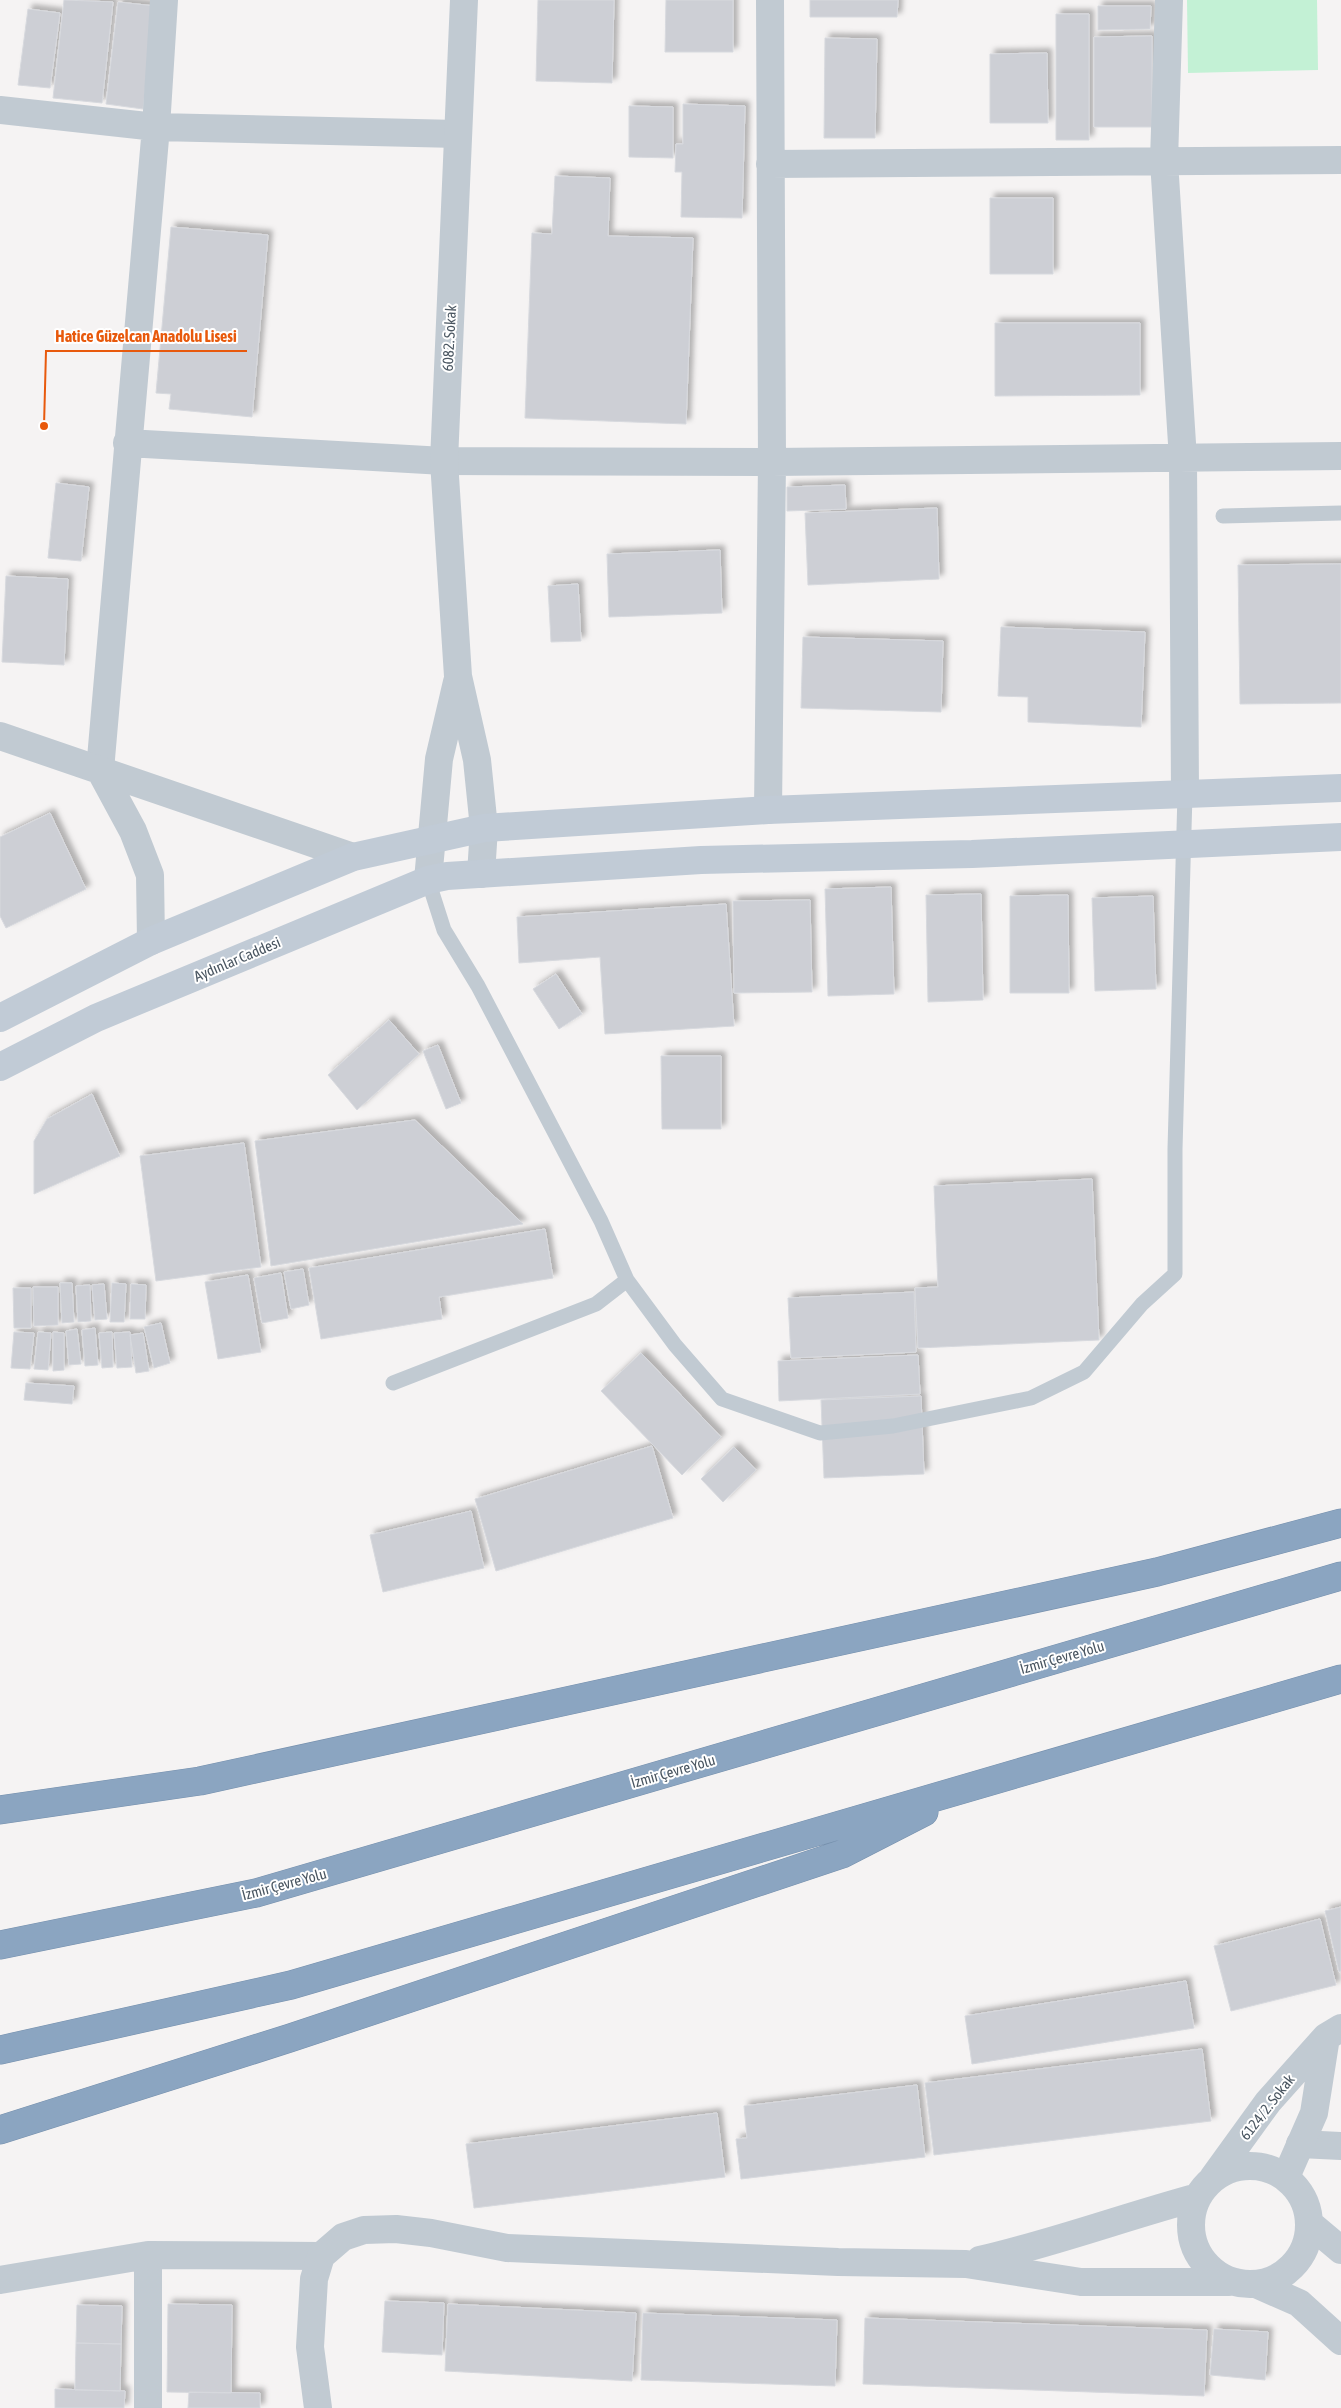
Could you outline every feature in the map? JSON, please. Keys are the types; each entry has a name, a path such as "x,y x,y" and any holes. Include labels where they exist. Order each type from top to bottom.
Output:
{"highway":[{"path":"0,1810 200,1781 1156,1572 1341,1524"},
{"name":"İzmir Çevre Yolu","path":"0,1945 256,1893 1341,1576"},
{"path":"0,2050 291,1984 1341,1679"},
{"path":"0,2130 290,2038 842,1854 986,1781"}],"main road":[{"path":"0,1018 151,941 353,857 484,828 768,810 1341,788"},
{"name":"Aydınlar Caddesi","path":"0,1067 96,1018 428,880 447,876 701,860 972,854 1341,837"}],"street":[{"path":"151,941 150,875 133,831 100,770 156,127 164,0"},
{"name":"6082. Sokak","path":"458,676 444,461 464,0"},
{"path":"768,810 772,462 770,0"},
{"path":"1169,0 1164,161 1183,459 1185,794"},
{"path":"0,110 156,127 458,134"},
{"path":"770,164 1341,160"},
{"path":"127,443 444,461 772,462 1341,456"},
{"path":"458,676 477,760 484,828 481,874"},
{"path":"428,880 430,840 439,759 458,676"},
{"path":"0,736 353,857"},
{"name":"6124/2. Sokak","path":"1286,2177 1314,2113 1333,2032"},
{"name":"6124/2. Sokak","path":"1205,2188 1268,2102 1333,2032"},
{"path":"1300,2144 1341,2146"},
{"path":"966,2264 1036,2248 1205,2188 1231,2169 1250,2166 1269,2168 1286,2177 1299,2190 1307,2206 1310,2224 1308,2241 1295,2264 1275,2280 1258,2285"},
{"path":"1205,2188 1191,2223 1192,2236 1199,2256 1212,2271 1229,2282"},
{"path":"1310,2224 1341,2250"},
{"path":"318,2408 310,2346 314,2279 321,2256 343,2237 364,2230 396,2229 431,2233 507,2248 838,2262 966,2264 1081,2282 1229,2282 1258,2285 1299,2303 1341,2341"},
{"path":"0,2280 148,2255 321,2256"},
{"path":"148,2255 148,2408"}],"lane":[{"path":"1223,516 1341,513"},
{"path":"428,880 444,930 478,986 592,1203 626,1280 675,1345 722,1399 820,1433 893,1426 1031,1398 1084,1372 1142,1304 1175,1274 1174,1149 1185,794"},
{"path":"393,1383 596,1304 626,1280"}],"green space":[{"path":"1187,0 1317,0 1318,70 1188,73"}],"building":[{"path":"64,0 113,2 102,103 53,98"},
{"path":"538,0 614,0 612,83 536,81"},
{"path":"666,0 733,0 733,52 665,52"},
{"path":"810,0 898,0 897,17 810,17"},
{"path":"118,2 155,6 143,109 106,104"},
{"path":"1098,6 1151,6 1150,29 1098,30"},
{"path":"28,9 60,13 50,88 18,85"},
{"path":"1056,14 1089,14 1089,140 1056,140"},
{"path":"1152,36 1152,127 1094,127 1094,37"},
{"path":"825,38 877,39 875,138 824,138"},
{"path":"1047,53 1048,123 990,123 990,54"},
{"path":"683,104 745,106 742,218 681,217 682,172 675,172 676,144 683,144"},
{"path":"629,106 673,107 673,158 629,157"},
{"path":"555,176 610,178 608,236 693,238 686,424 525,418 532,233 552,234"},
{"path":"990,198 1053,198 1053,274 990,274"},
{"path":"171,227 268,235 252,417 169,409 171,394 156,393"},
{"path":"995,323 1140,323 1140,395 995,396"},
{"path":"56,483 89,487 81,561 48,558"},
{"path":"845,485 846,509 787,511 787,487"},
{"path":"937,508 939,579 808,585 805,513"},
{"path":"720,550 722,613 609,617 607,554"},
{"path":"1341,564 1341,703 1240,704 1238,565"},
{"path":"6,576 68,579 64,665 2,662"},
{"path":"578,584 581,641 551,642 548,586"},
{"path":"1001,627 1145,632 1141,727 1028,722 1028,697 998,696"},
{"path":"803,637 943,641 941,712 801,708"},
{"path":"50,813 86,889 6,928 0,916 0,837"},
{"path":"891,887 894,994 828,996 825,889"},
{"path":"981,894 983,1000 928,1002 926,895"},
{"path":"1068,895 1069,993 1010,993 1010,896"},
{"path":"1153,896 1156,989 1095,991 1092,898"},
{"path":"810,900 812,992 734,993 733,901"},
{"path":"726,904 734,1026 605,1034 600,957 519,963 517,917"},
{"path":"556,974 582,1014 559,1029 533,989"},
{"path":"389,1020 419,1054 357,1110 328,1075"},
{"path":"438,1045 461,1103 446,1109 423,1051"},
{"path":"661,1056 721,1056 721,1129 662,1129"},
{"path":"92,1094 120,1156 34,1194 34,1141 47,1119"},
{"path":"415,1120 523,1224 271,1266 255,1141"},
{"path":"244,1143 261,1267 156,1281 140,1156"},
{"path":"1092,1179 1099,1340 918,1348 915,1288 938,1287 934,1186"},
{"path":"545,1229 553,1278 439,1297 442,1319 321,1339 309,1268"},
{"path":"303,1269 309,1305 291,1309 284,1272"},
{"path":"281,1273 288,1318 262,1323 254,1278"},
{"path":"248,1275 261,1352 218,1359 205,1282"},
{"path":"60,1283 72,1283 74,1322 62,1323"},
{"path":"112,1283 126,1284 124,1322 110,1322"},
{"path":"104,1284 107,1319 95,1320 92,1285"},
{"path":"131,1284 146,1285 145,1319 130,1319"},
{"path":"90,1285 91,1321 78,1322 76,1286"},
{"path":"33,1287 58,1287 58,1325 34,1326"},
{"path":"13,1288 31,1288 31,1328 14,1328"},
{"path":"914,1292 916,1352 791,1358 788,1298"},
{"path":"161,1323 170,1363 154,1368 144,1327"},
{"path":"95,1328 98,1365 85,1366 82,1330"},
{"path":"77,1329 81,1364 69,1365 66,1331"},
{"path":"14,1332 34,1333 30,1369 11,1368"},
{"path":"38,1332 51,1333 48,1370 34,1369"},
{"path":"53,1332 64,1333 64,1370 53,1371"},
{"path":"112,1332 113,1367 102,1368 99,1333"},
{"path":"130,1332 132,1367 117,1368 114,1333"},
{"path":"143,1333 149,1371 136,1373 130,1335"},
{"path":"641,1353 721,1437 682,1475 601,1391"},
{"path":"918,1355 920,1394 779,1401 778,1361"},
{"path":"26,1383 74,1386 72,1404 24,1400"},
{"path":"921,1396 924,1474 824,1478 821,1400"},
{"path":"652,1446 673,1518 496,1571 475,1499"},
{"path":"734,1447 756,1470 723,1502 701,1479"},
{"path":"471,1511 484,1568 383,1592 370,1535"},
{"path":"1341,1907 1341,1971 1339,1972 1325,1911"},
{"path":"1320,1919 1336,1985 1231,2011 1214,1946"},
{"path":"1186,1981 1194,2028 972,2064 965,2016"},
{"path":"1202,2049 1211,2121 934,2155 925,2083"},
{"path":"917,2085 925,2157 741,2179 736,2139 747,2138 744,2106"},
{"path":"717,2113 725,2177 474,2208 466,2144"},
{"path":"385,2301 444,2303 442,2355 382,2352"},
{"path":"168,2304 232,2305 231,2393 167,2392"},
{"path":"448,2304 636,2313 632,2381 445,2371"},
{"path":"77,2305 122,2306 121,2344 76,2343"},
{"path":"643,2313 837,2320 835,2386 641,2380"},
{"path":"865,2318 1207,2330 1204,2396 863,2384"},
{"path":"1214,2329 1268,2332 1265,2380 1210,2375"},
{"path":"76,2343 121,2344 120,2391 75,2390"},
{"path":"55,2389 125,2391 124,2408 55,2408"},
{"path":"189,2392 260,2393 260,2408 188,2408"}],"place":[{"name":"Hatice Güzelcan Anadolu Lisesi","path":"44,426"}]}
